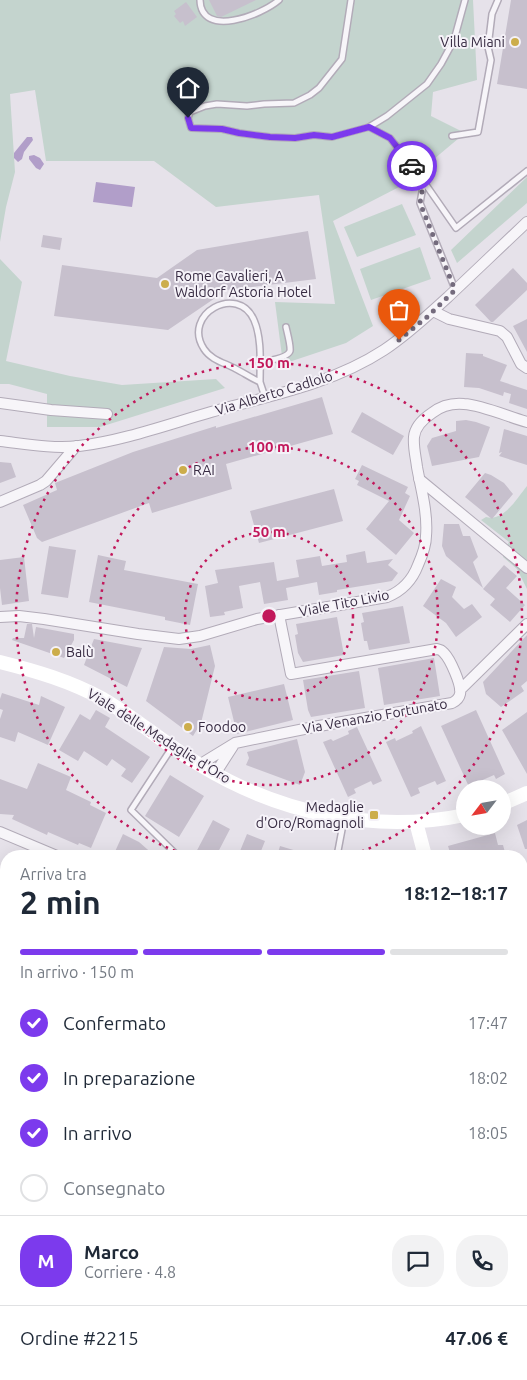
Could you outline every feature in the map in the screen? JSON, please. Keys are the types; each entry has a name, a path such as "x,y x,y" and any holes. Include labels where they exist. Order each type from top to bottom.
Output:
{"main road":[{"name":"Viale delle Medaglie d'Oro","path":"0,662 46,674 74,685 116,707 199,765 248,790 275,801 303,810 344,818 385,822 416,822 456,816"},
{"path":"511,800 527,793"},
{"path":"416,822 423,850"}],"street":[{"name":"Via Alberto Cadlolo","path":"0,441 42,446 76,446 107,441 265,397 332,376 363,363 399,340 433,311 527,222"},
{"path":"433,311 449,319 500,331 507,337 521,364 527,368"},
{"path":"0,403 51,410 107,414"},
{"name":"Viale Tito Livio","path":"0,617 44,618 179,639 200,636 248,621 380,599 394,594 410,581 426,541 426,527 414,444 414,437 420,423 434,411 446,406 467,404 527,422"},
{"path":"0,502 46,481 76,446"},
{"path":"419,480 527,568"},
{"name":"Via Venanzio Fortunato","path":"199,765 235,743 452,703 458,699 460,690 456,675 448,658 442,651 437,649 291,674 279,615"},
{"path":"460,690 527,624"},
{"path":"215,774 235,743"},
{"path":"0,832 43,850"}],"lane":[{"path":"200,0 205,15 209,19 218,22 235,21 244,18 279,0"},
{"path":"351,0 342,59 319,88 310,96 294,103 247,106 217,104 205,106 190,112 188,118 191,128 222,129 270,137 295,138 314,135 332,137 369,127 387,116 427,84 454,40 465,0"},
{"path":"452,136 478,132 490,60 488,47 492,14 498,0"},
{"path":"369,127 390,138 424,181 456,228 527,171"},
{"path":"424,181 420,203 455,290"},
{"path":"260,382 213,358 206,351 200,340 200,322 206,314 220,304 230,303 240,306 248,311 254,320 257,328 260,382 265,397"},
{"path":"260,362 285,356 289,353 286,326"},
{"path":"172,746 131,810 172,850"},
{"path":"338,850 344,818"}],"shaded area":[{"path":"0,0 473,0 477,80 433,92 431,116 465,133 403,185 333,221 373,326 346,343 283,364 275,302 335,304 319,195 216,207 154,161 46,161 35,90 10,94 15,172 0,242"},
{"path":"27,137 32,137 33,140 24,152 22,159 18,162 14,158 14,153"},
{"path":"34,155 40,158 44,164 40,170 29,159 29,156"},
{"path":"527,177 527,203 457,263 451,250"},
{"path":"96,182 135,187 132,207 93,202"},
{"path":"402,204 416,235 357,257 344,227"},
{"path":"420,247 431,279 371,300 360,269"},
{"path":"0,259 22,282 6,361 70,376 122,385 216,379 225,388 100,427 47,427 47,394 9,384 0,384"},
{"path":"527,486 527,589 517,569 503,557 509,542 481,520 486,517 493,518 504,513"}],"building":[{"path":"209,0 256,0 221,17 217,16"},
{"name":"Villa Miani","path":"511,0 527,0 527,89 497,84"},
{"path":"186,2 197,17 185,26 183,21 180,23 174,16 176,14 174,11"},
{"name":"Rome Cavalieri, A Waldorf Astoria Hotel","path":"308,231 316,279 227,290 168,330 54,316 62,265 157,278 197,250"},
{"path":"43,235 62,238 60,250 41,247"},
{"path":"513,268 527,283 527,290 491,322 475,305"},
{"path":"527,319 527,352 513,326"},
{"path":"466,353 483,354 483,356 507,365 500,381 527,390 527,409 509,403 511,394 504,392 503,396 479,388 464,387"},
{"path":"322,397 333,434 226,464 232,489 152,513 149,503 42,542 37,538 23,505 57,490 55,483 133,452 216,426 216,428"},
{"path":"362,412 404,436 393,455 351,432"},
{"path":"466,420 490,427 479,457 432,466 427,446 432,438 456,431 456,421"},
{"path":"504,429 527,436 527,465 499,456 502,452 499,453"},
{"path":"0,462 11,463 16,477 0,483"},
{"path":"362,465 408,487 405,493 410,496 399,520 414,533 396,555 366,529 389,501 357,485 359,481 355,479"},
{"path":"485,473 504,483 513,494 492,519 465,497"},
{"path":"334,489 343,521 259,543 250,511"},
{"path":"444,524 459,524 463,536 470,536 478,557 473,562 483,588 446,556 442,546"},
{"path":"49,546 76,550 68,598 41,594"},
{"path":"365,551 367,563 393,559 388,565 398,573 392,581 337,590 337,592 319,595 317,582 286,588 288,600 264,604 260,582 239,586 243,608 224,612 225,615 210,617 205,586 218,583 215,570 274,562 277,581 299,577 296,560 320,556 322,566 347,562 346,555"},
{"path":"98,555 126,561 124,570 198,584 190,625 165,620 165,617 89,602"},
{"path":"24,557 29,601 2,605 0,560"},
{"path":"504,565 517,576 506,588 525,605 510,622 490,605 495,599 483,589"},
{"path":"441,579 456,587 452,597 464,609 472,604 482,617 456,637 446,623 423,606"},
{"path":"403,606 410,643 369,650 367,641 364,641 361,623 364,622 362,613"},
{"path":"337,617 344,655 303,662 298,653 295,635 298,634 296,624"},
{"path":"27,624 32,624 34,638 36,627 74,634 74,640 64,658 12,640 13,638 24,638"},
{"path":"527,635 527,681 521,686 524,691 501,707 486,694 483,682"},
{"path":"94,639 142,648 127,687 84,665"},
{"path":"210,645 215,666 201,723 193,736 146,701 164,647 191,649"},
{"path":"434,658 440,696 384,705 378,668"},
{"path":"359,671 365,708 311,717 303,680"},
{"path":"284,684 293,720 237,734 228,697"},
{"path":"2,693 39,705 41,696 65,707 48,745 18,732 15,742 0,737 0,719 3,710 0,709"},
{"path":"96,710 110,718 105,727 150,757 132,783 121,776 126,769 112,759 107,766 84,751 78,761 59,750 80,714 90,720"},
{"path":"476,710 505,774 496,779 494,775 483,780 466,780 441,726"},
{"path":"527,712 527,774 502,730"},
{"path":"421,726 446,781 437,785 435,781 418,788 420,793 411,797 386,742 395,738 396,741 413,733 412,731"},
{"path":"357,727 382,781 373,785 371,781 354,789 356,793 348,797 323,742 331,739 333,741 349,734 348,731"},
{"path":"297,739 305,772 300,785 246,765 249,758 247,752"},
{"path":"38,763 71,777 66,790 91,802 90,805 106,813 91,848 79,843 78,845 48,832 47,835 12,819 14,815 0,814 0,779 27,789"},
{"path":"170,775 204,796 179,837 145,816"},
{"path":"213,820 230,829 219,850 197,850"},
{"path":"527,820 527,849 525,849 517,825"},
{"path":"123,834 139,842 148,850 116,850"},
{"path":"247,834 265,841 261,850 240,850"},
{"path":"488,835 496,835 498,845 503,845 504,850 449,850 448,846"},
{"path":"280,846 294,850 279,850"}],"way so far":[{"path":"399,340 455,290 420,203 424,181 412,166"}],"place":[{"name":"Villa Miani","path":"515,42"},
{"name":"Rome Cavalieri, A Waldorf Astoria Hotel","path":"165,284"},
{"name":"RAI","path":"183,470"},
{"name":"Balù","path":"56,652"},
{"name":"Foodoo","path":"188,727"},
{"name":"Medaglie d'Oro/Romagnoli","path":"374,815"}],"route":[{"path":"188,118 191,128 222,129 270,137 295,138 314,135 332,137 369,127 390,138 412,166"}]}
